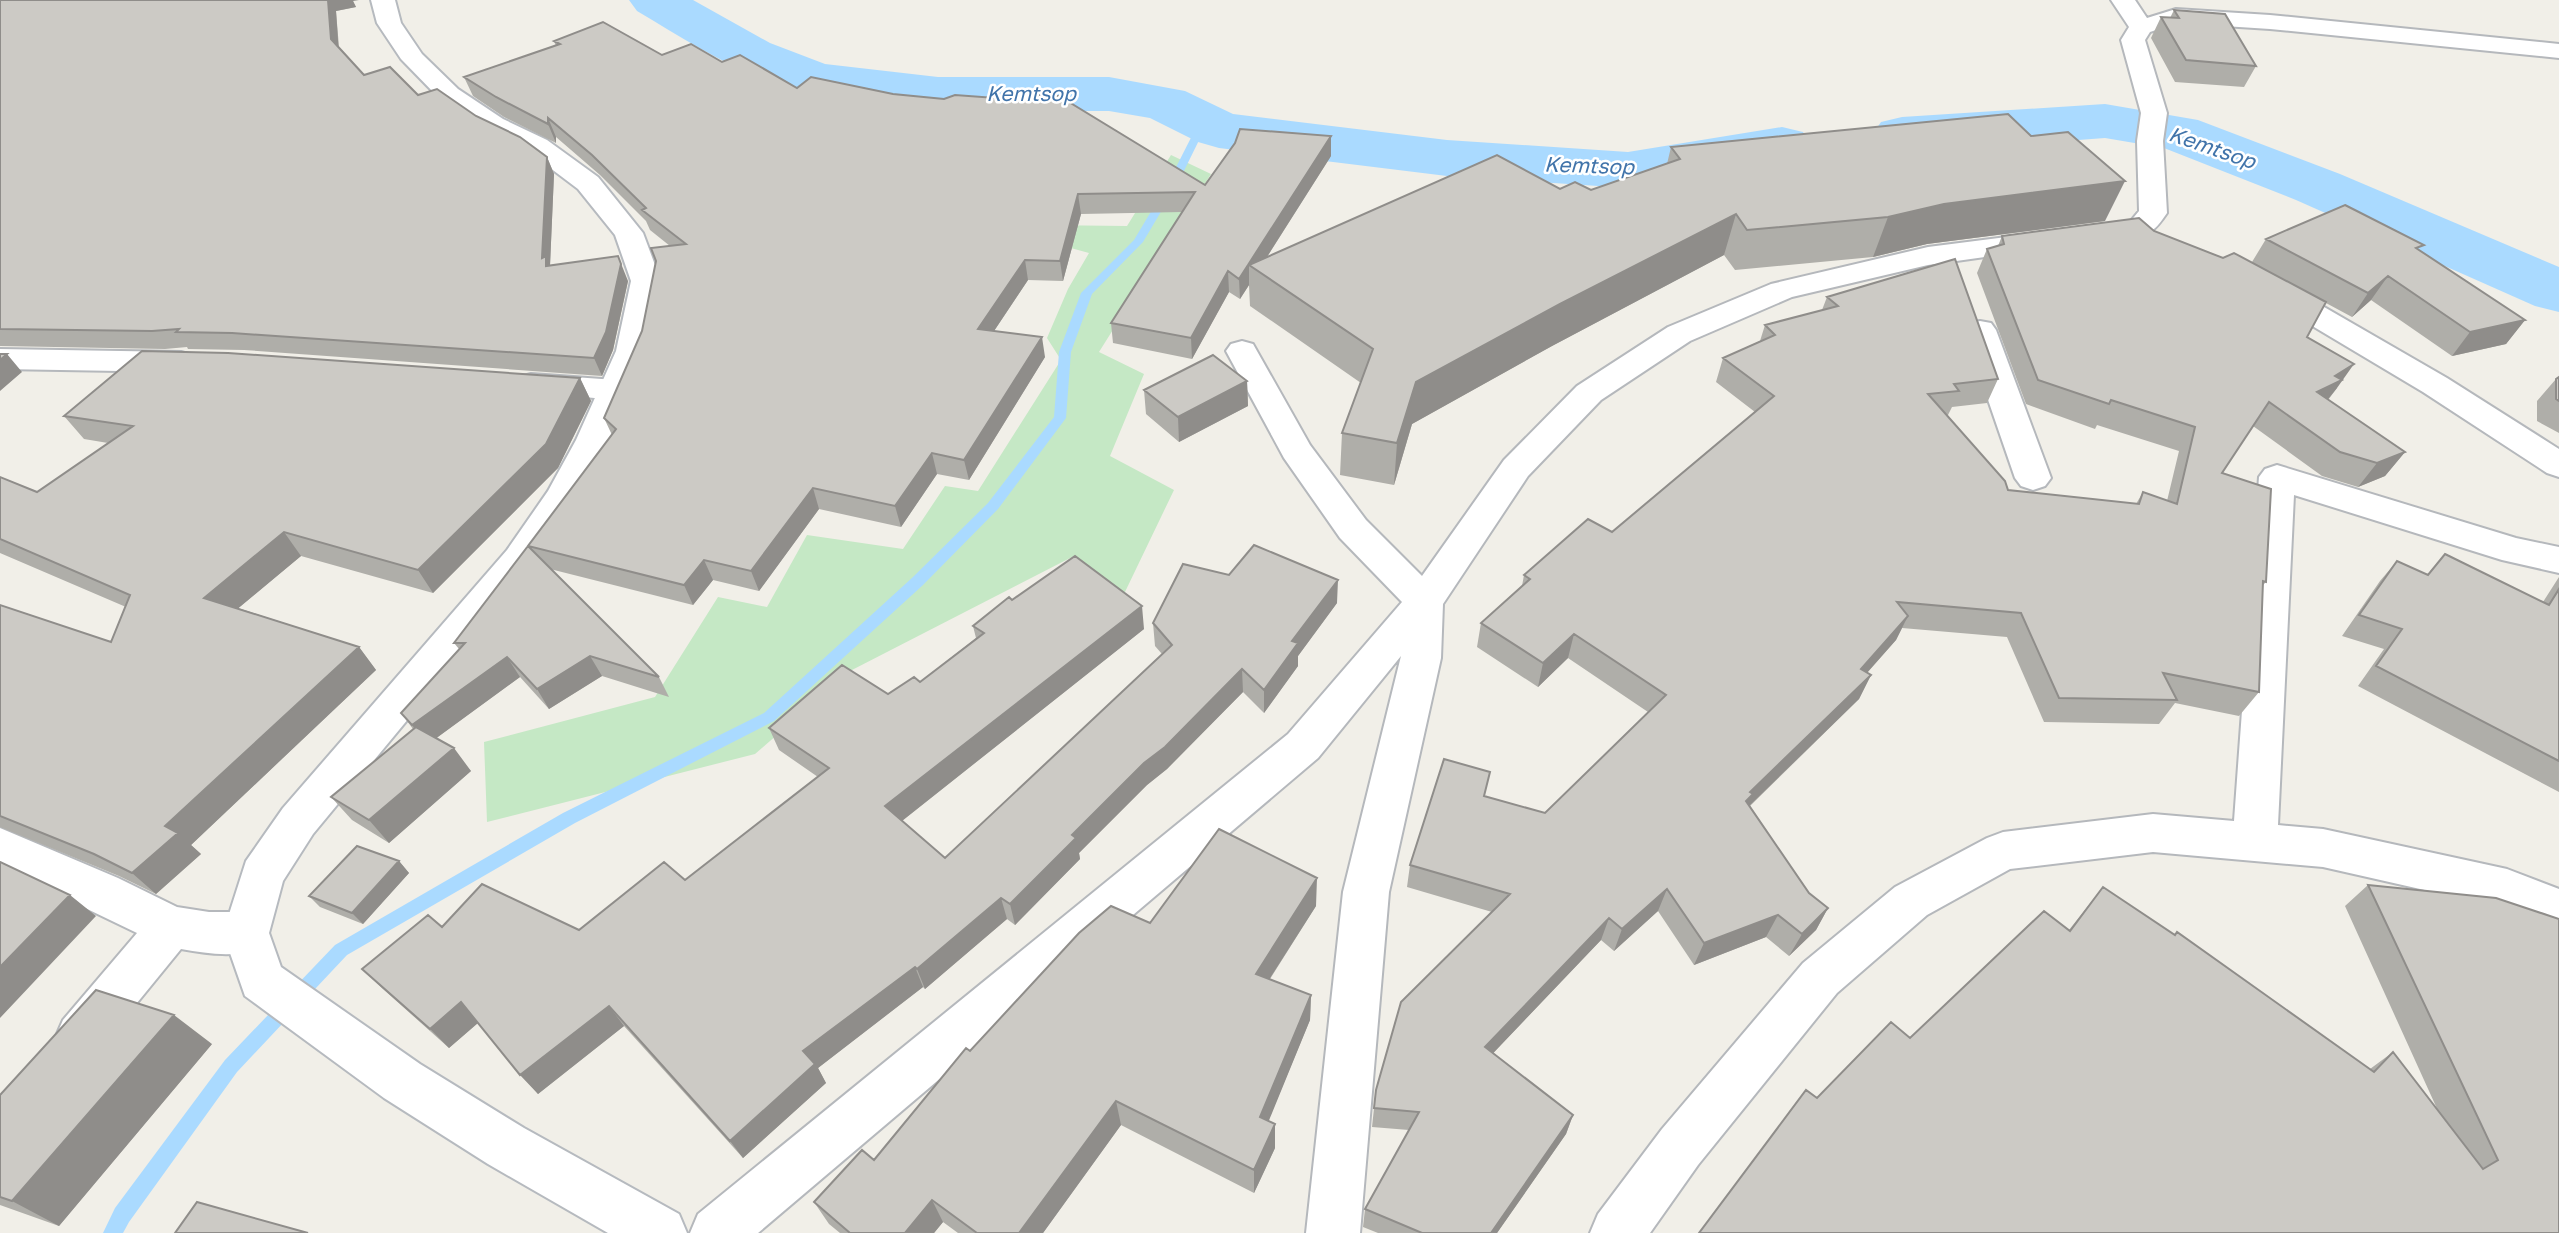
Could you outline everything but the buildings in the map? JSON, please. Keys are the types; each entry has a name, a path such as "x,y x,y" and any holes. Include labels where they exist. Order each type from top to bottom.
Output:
{"street":[{"path":"383,0 389,23 413,59 449,94 494,125 538,146 588,183 629,233 646,281 632,351 616,390 563,496 520,559 298,821 262,875 246,933 262,981 402,1081 506,1146 660,1233"},
{"path":"2123,0 2141,27"},
{"path":"2137,234 2153,212 2150,141 2154,113 2133,40 2141,27 2176,16 2270,22 2559,51"},
{"path":"1961,278 2076,237"},
{"path":"717,1233 1304,746 1424,602 1516,468 1589,393 1679,334 1782,290 1928,256 1961,278 2033,478"},
{"path":"2254,280 2301,304 2379,351 2559,465"},
{"path":"1242,351 1296,450 1353,529 1424,602 1421,658 1366,892 1333,1233"},
{"path":"0,359 217,362"},
{"path":"506,382 616,390"},
{"path":"2255,842 2277,477 2515,551 2559,559"},
{"path":"1618,1233 1680,1147 1820,978 1911,901 2003,851 2153,833 2323,848 2507,889 2559,909"},
{"path":"0,847 102,892 171,927 209,933 246,933"},
{"path":"51,1070 171,927"}],"green space":[{"path":"1171,155 1211,174 1099,352 1144,374 1110,456 1174,490 1124,594 1074,556 850,671 755,754 487,822 484,742 655,697 718,597 767,607 807,535 903,549 945,486 978,491 1061,360 1047,338 1068,289 1089,253 1049,242 1040,225 1127,226"}],"waterway":[{"name":"Kemtsop","path":"655,0 751,55 815,80 938,94 1109,94 1165,103 1219,130 1447,158 1628,170 1782,145"},
{"name":"Kemtsop","path":"1902,135 2105,121 2177,133 2318,187 2559,292"},
{"path":"113,1233 122,1215 231,1066 341,950 569,818 769,717 918,581 993,506 1060,418 1065,352 1087,293 1138,242 1173,183 1203,122"}]}
